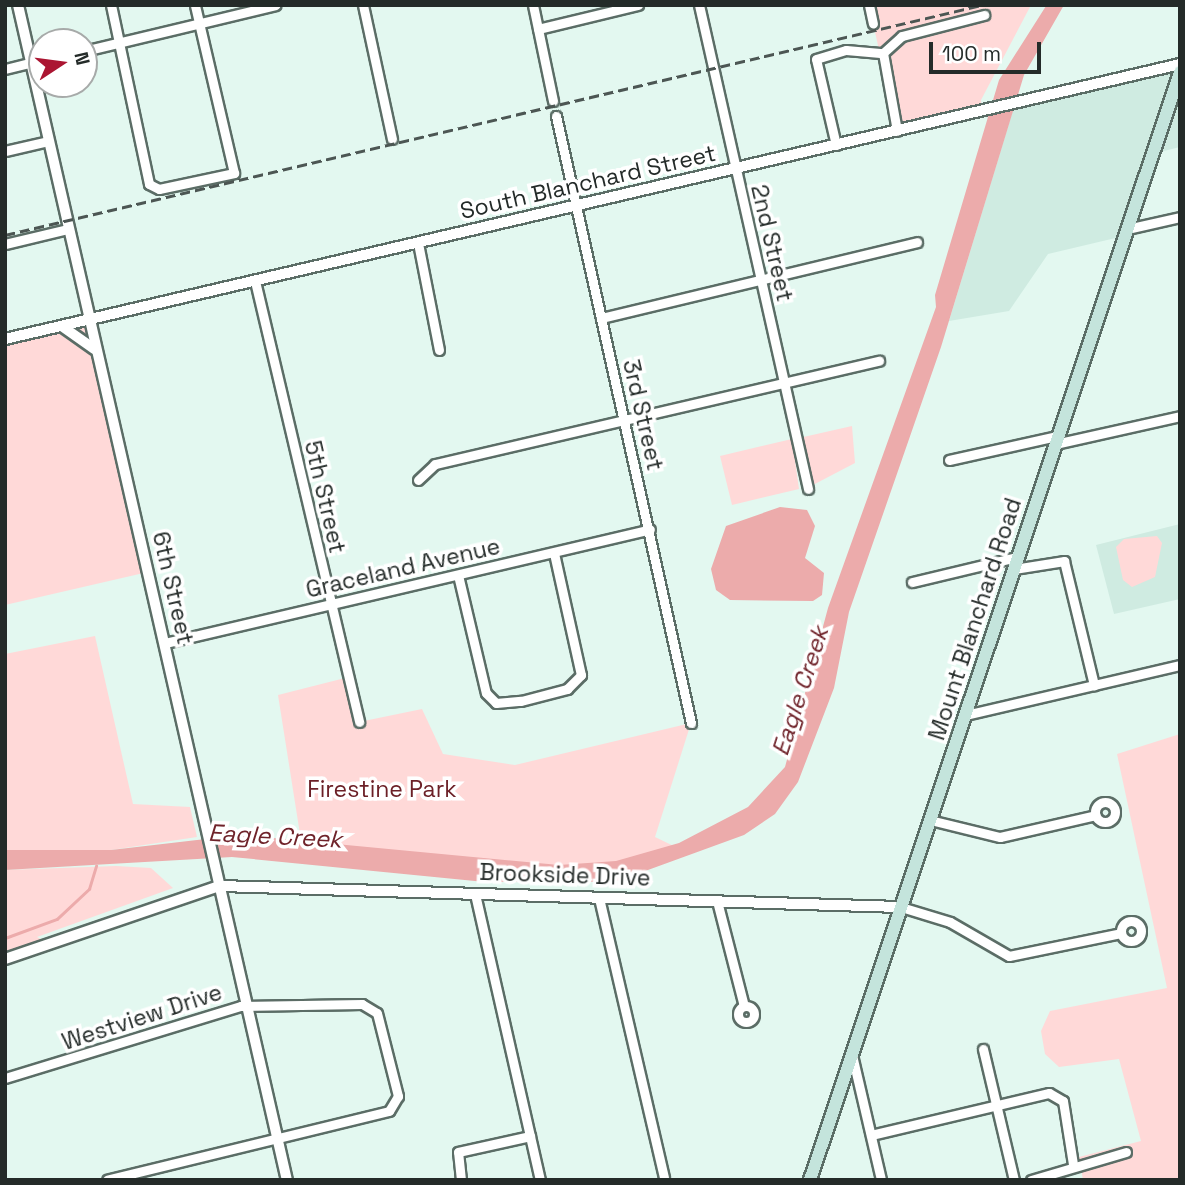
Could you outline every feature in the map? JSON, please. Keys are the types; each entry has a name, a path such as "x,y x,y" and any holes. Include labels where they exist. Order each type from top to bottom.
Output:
{"main road":[{"name":"Mount Blanchard Road","path":"810,1180 1180,72"}],"street":[{"name":"6th Street","path":"18,5 28,37"},
{"path":"111,5 149,184 159,190 234,173 195,5"},
{"path":"98,48 276,5"},
{"path":"363,5 392,139"},
{"path":"533,5 553,101"},
{"path":"538,29 638,5"},
{"name":"2nd Street","path":"699,5 808,489"},
{"path":"869,5 873,24"},
{"path":"836,145 817,59 846,50 883,53 902,36 985,15"},
{"path":"883,53 897,131"},
{"path":"5,69 28,64"},
{"name":"South Blanchard Street","path":"5,339 1180,64"},
{"name":"6th Street","path":"41,98 48,141 287,1180"},
{"name":"3rd Street","path":"556,116 650,528 691,723"},
{"path":"5,151 48,141"},
{"path":"1127,229 1180,217"},
{"path":"5,244 68,229"},
{"path":"601,318 917,242"},
{"path":"418,243 439,350"},
{"name":"5th Street","path":"255,281 359,722"},
{"path":"60,326 81,335 97,352"},
{"path":"418,480 435,464 879,361"},
{"path":"949,460 1180,416"},
{"name":"Graceland Avenue","path":"165,643 554,553 650,528"},
{"path":"458,575 491,700 510,703 575,685 580,669 554,553"},
{"path":"912,582 1016,563 1064,561 1094,685"},
{"path":"965,715 1180,665"},
{"path":"930,820 1000,837 1096,815"},
{"name":"Brookside Drive","path":"5,959 220,886 901,906 950,922 1009,956 1121,933"},
{"path":"475,894 540,1180"},
{"path":"599,898 664,1178"},
{"path":"717,901 744,1006"},
{"name":"Westview Drive","path":"5,1077 247,1005 374,1009 398,1093 394,1106 278,1139"},
{"path":"983,1049 1014,1180"},
{"path":"852,1054 881,1180"},
{"path":"871,1135 1054,1094 1063,1101 1073,1164"},
{"path":"461,1180 458,1152 530,1136"},
{"path":"107,1180 278,1139"},
{"path":"1031,1180 1073,1164 1126,1152"}],"shaded area":[{"path":"1064,5 1024,75 941,347 849,612 834,688 798,782 775,814 744,835 615,882 485,882 232,857 5,870 5,850 111,850 240,835 559,865 616,861 679,843 748,807 785,767 828,608 936,307 935,295 999,80 1046,6"},
{"path":"1180,64 1180,147 1152,154 1124,236 1048,254 1009,311 949,321 1014,107"},
{"path":"780,507 807,510 815,526 805,558 824,573 822,595 813,601 730,600 716,590 711,569 726,526"},
{"path":"1180,524 1180,599 1114,614 1096,545"}],"green space":[{"path":"869,5 1031,5 981,100 982,111 897,131"},
{"path":"89,320 148,572 5,605 5,340"},
{"path":"852,426 855,463 811,486 799,438"},
{"path":"792,439 799,489 732,505 720,456"},
{"path":"1157,536 1162,543 1155,577 1132,587 1123,580 1116,547 1124,539"},
{"path":"95,636 133,804 190,807 197,837 111,850 5,850 5,654"},
{"name":"Firestine Park","path":"349,677 359,722 422,709 443,754 515,765 691,723 655,837 684,851 604,872 303,853 278,695"},
{"path":"1180,734 1180,1180 1083,1180 1079,1157 1141,1141 1119,1059 1059,1067 1045,1054 1041,1031 1050,1011 1167,988 1117,754"},
{"path":"116,866 151,868 173,888 37,937 48,943 5,959 5,870"}],"waterway":[{"path":"5,938 57,919 89,889 96,866"}],"railway":[{"path":"5,235 982,5"}],"water label":[{"name":"Eagle Creek","path":"800,691"},
{"name":"Eagle Creek","path":"275,836"}]}
